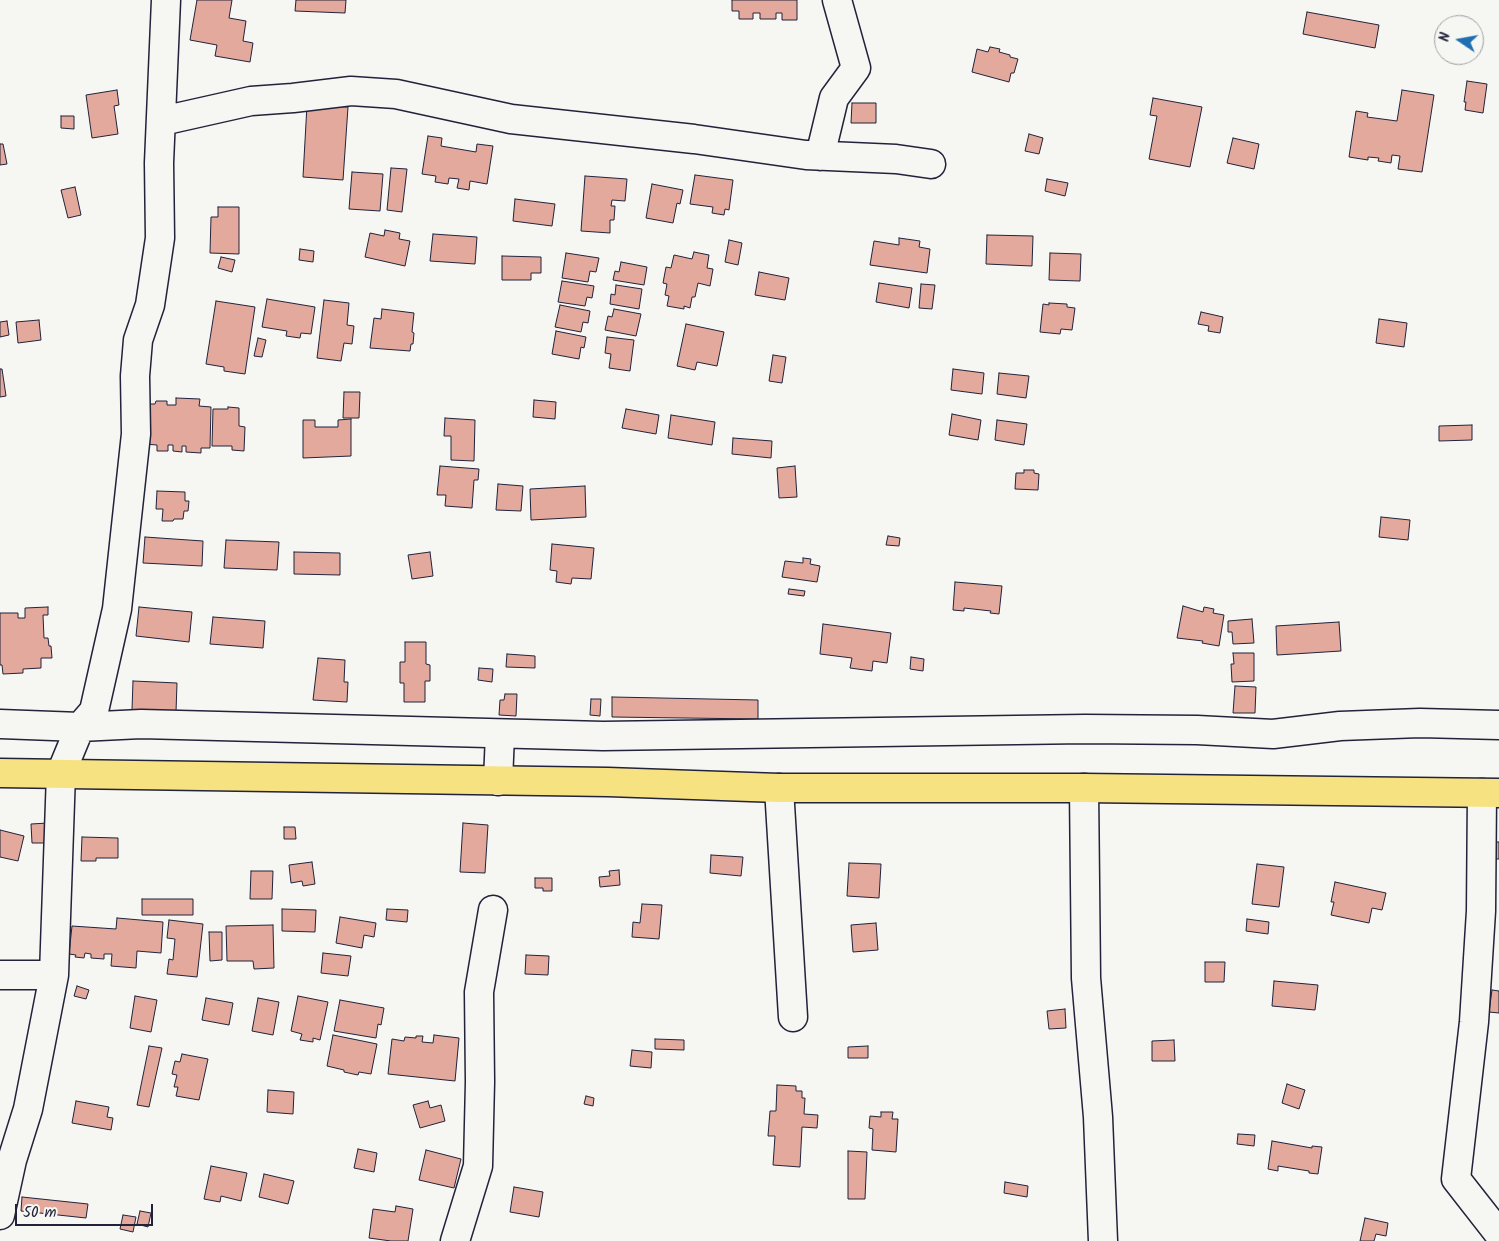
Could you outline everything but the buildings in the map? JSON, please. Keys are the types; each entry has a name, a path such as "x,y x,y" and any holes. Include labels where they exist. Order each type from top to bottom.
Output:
{"main road":[{"path":"0,773 608,782 778,788 1084,788 1491,793"}],"street":[{"path":"0,1215 12,1160 28,1109 54,975 61,773 80,727 94,711 117,609 136,434 135,376 138,340 150,305 160,238 160,163 166,0"},
{"path":"820,156 834,98 856,68 837,0"},
{"path":"162,121 251,101 352,91 396,94 511,119 694,139 806,155 896,159 931,164"},
{"path":"0,724 80,727 151,724 603,736 1085,729 1197,730 1273,734 1349,726 1420,723 1499,725"},
{"path":"498,781 500,734"},
{"path":"778,788 793,1017"},
{"path":"1084,788 1086,978 1098,1117 1103,1241"},
{"path":"1491,793 1474,1022 1456,1179 1499,1234"},
{"path":"455,1241 478,1166 480,1082 479,992 493,910"},
{"path":"0,975 54,975"}]}
